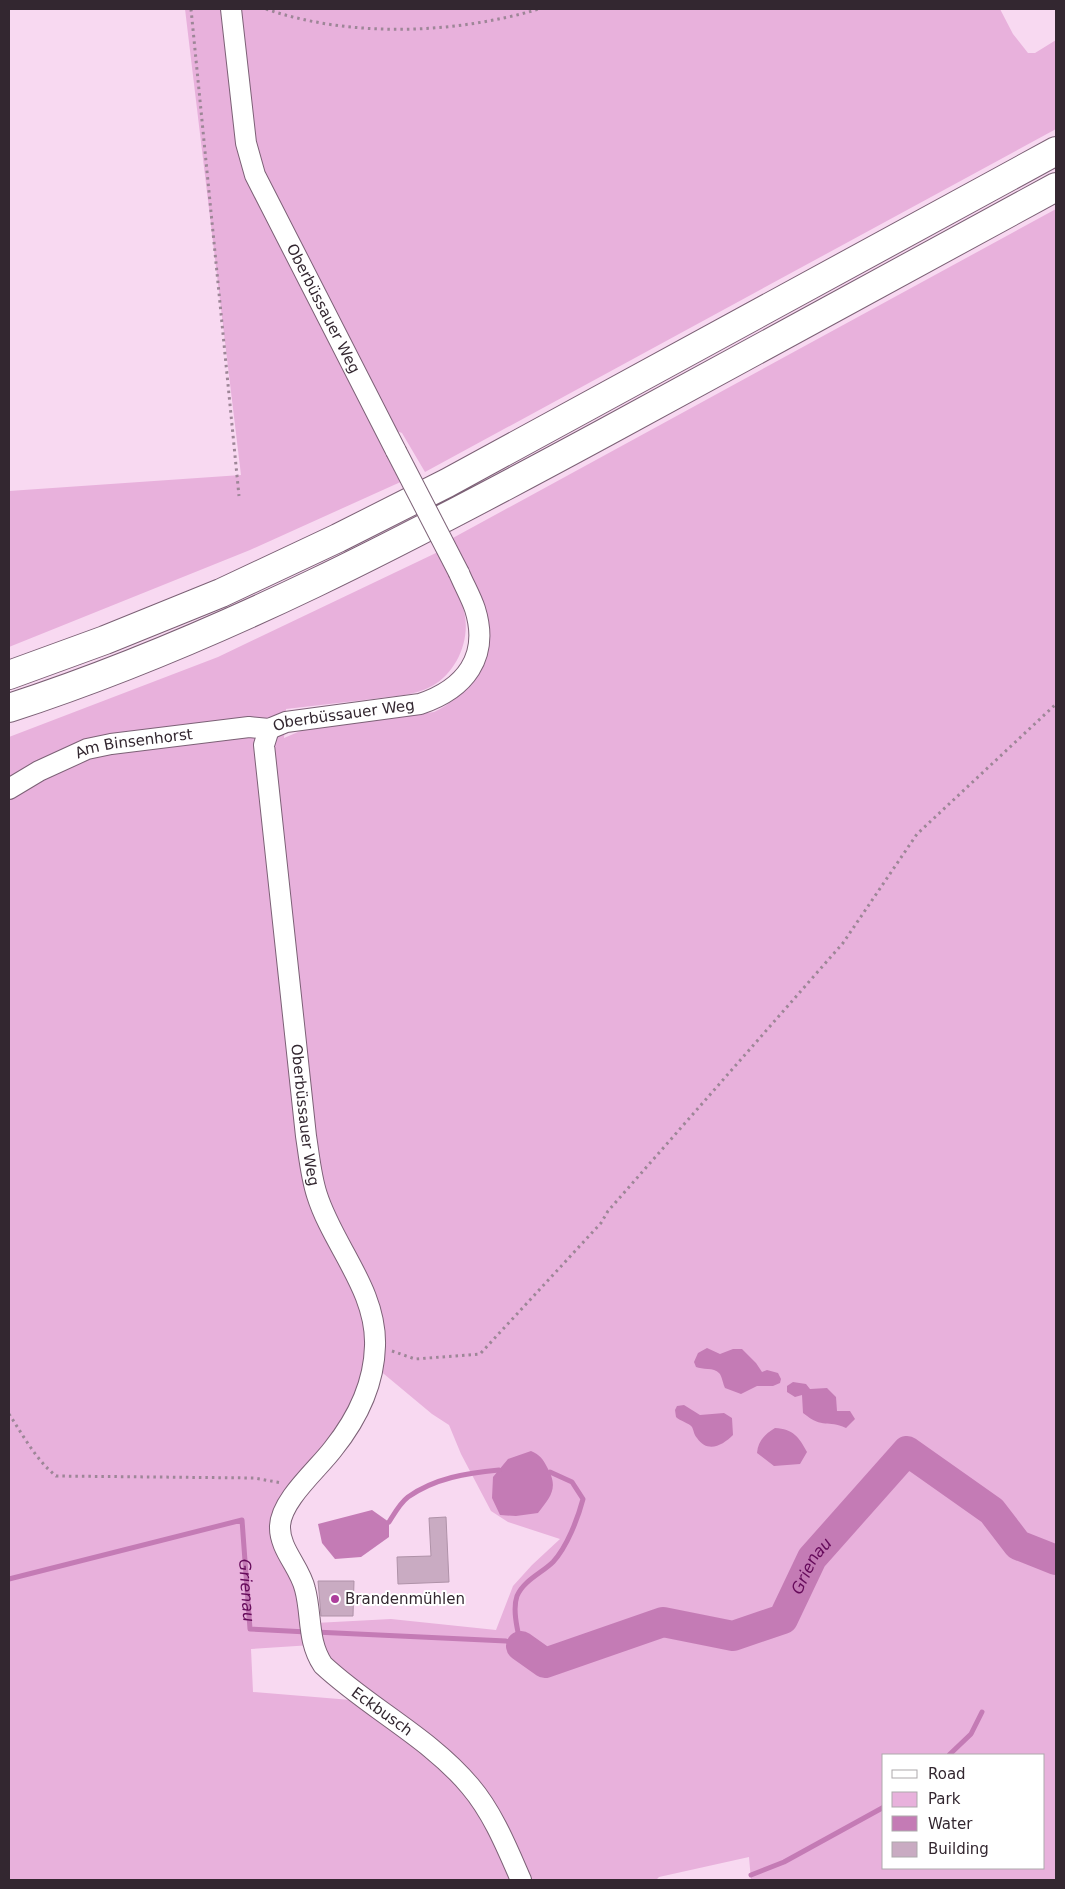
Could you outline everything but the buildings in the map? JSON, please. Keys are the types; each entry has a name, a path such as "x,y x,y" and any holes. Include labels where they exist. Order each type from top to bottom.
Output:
{"highway":[{"path":"9,675 105,640 221,593 338,538 447,483 1056,151"},
{"path":"9,708 116,669 234,620 352,566 464,509 1056,187"}],"street":[{"name":"Oberbüssauer Weg","path":"231,9 246,144 255,175 459,573 475,608 480,632 474,663 467,675 454,689 437,699 420,704 286,722 269,729 264,745 306,1136 317,1196 369,1306 376,1344 372,1377 362,1404 334,1448 290,1500 280,1526"},
{"name":"Am Binsenhorst","path":"9,790 56,762 88,749 111,744 249,727 269,729"},
{"name":"Eckbusch","path":"280,1526 282,1540 306,1589 312,1645 323,1665 335,1677 442,1759 470,1786 488,1811 521,1880"}],"path":[{"path":"191,9 240,496"},
{"path":"266,9 295,19 358,28 438,27 509,18 539,9"},
{"path":"376,1344 415,1359 480,1354 601,1223 608,1211 843,943 917,834 1056,704"},
{"path":"9,1414 36,1454 56,1476 254,1478 302,1486"}],"green space":[{"path":"185,9 226,9 243,152 405,480 250,550 9,647 9,491 241,475"},
{"path":"237,9 1000,9 1013,34 1028,53 1035,53 1056,40 1056,129 425,472 402,433 397,431 267,183 253,139"},
{"path":"1056,209 1056,1880 751,1880 749,1857 659,1877 656,1880 9,1880 9,737 218,657 438,552 459,596 466,622 464,643 455,664 449,672 432,686 411,694 286,709 284,738 305,729 434,712 462,693 481,668 486,654 489,638 488,622 481,596 451,539","holes":["378,1369 432,1414 449,1425 461,1454 491,1511 508,1522 560,1539 513,1586 496,1630 391,1619 315,1623 282,1518","312,1645 351,1700 253,1692 251,1649"]}],"water":[{"path":"707,1348 720,1354 733,1349 742,1349 762,1372 767,1370 778,1373 781,1379 780,1383 773,1386 757,1386 741,1394 725,1388 717,1371 696,1367 694,1362 698,1353"},
{"path":"793,1382 806,1384 810,1389 827,1388 836,1397 837,1411 850,1411 855,1419 846,1428 840,1425 821,1423 810,1418 803,1413 802,1395 795,1397 787,1392 787,1386"},
{"path":"684,1405 700,1415 724,1413 732,1418 733,1435 720,1445 711,1447 701,1443 692,1427 676,1417 675,1410 677,1406"},
{"path":"775,1428 791,1432 801,1442 807,1452 800,1464 774,1466 757,1453 763,1438"},
{"path":"531,1451 543,1459 551,1474 553,1486 550,1497 538,1513 516,1516 500,1515 492,1498 493,1477 508,1459"},
{"path":"372,1510 389,1522 389,1537 361,1557 335,1559 322,1543 318,1524"}],"waterway":[{"name":"Grienau","path":"521,1646 545,1663 663,1622 733,1636 783,1619 812,1558 907,1451 992,1511 1018,1545 1056,1560"},
{"path":"389,1522 405,1499 429,1485 463,1475 499,1470"},
{"name":"Grienau","path":"521,1646 515,1614 517,1596 524,1585 549,1566 558,1556 571,1532 583,1499 572,1482 550,1472"},
{"name":"Grienau","path":"9,1579 242,1520 250,1629 307,1632"},
{"name":"Grienau","path":"315,1632 506,1641 521,1646"},
{"path":"950,1754 971,1734 982,1712"},
{"path":"751,1875 784,1862 882,1808"}],"place":[{"name":"Brandenmühlen","path":"335,1599"}]}
